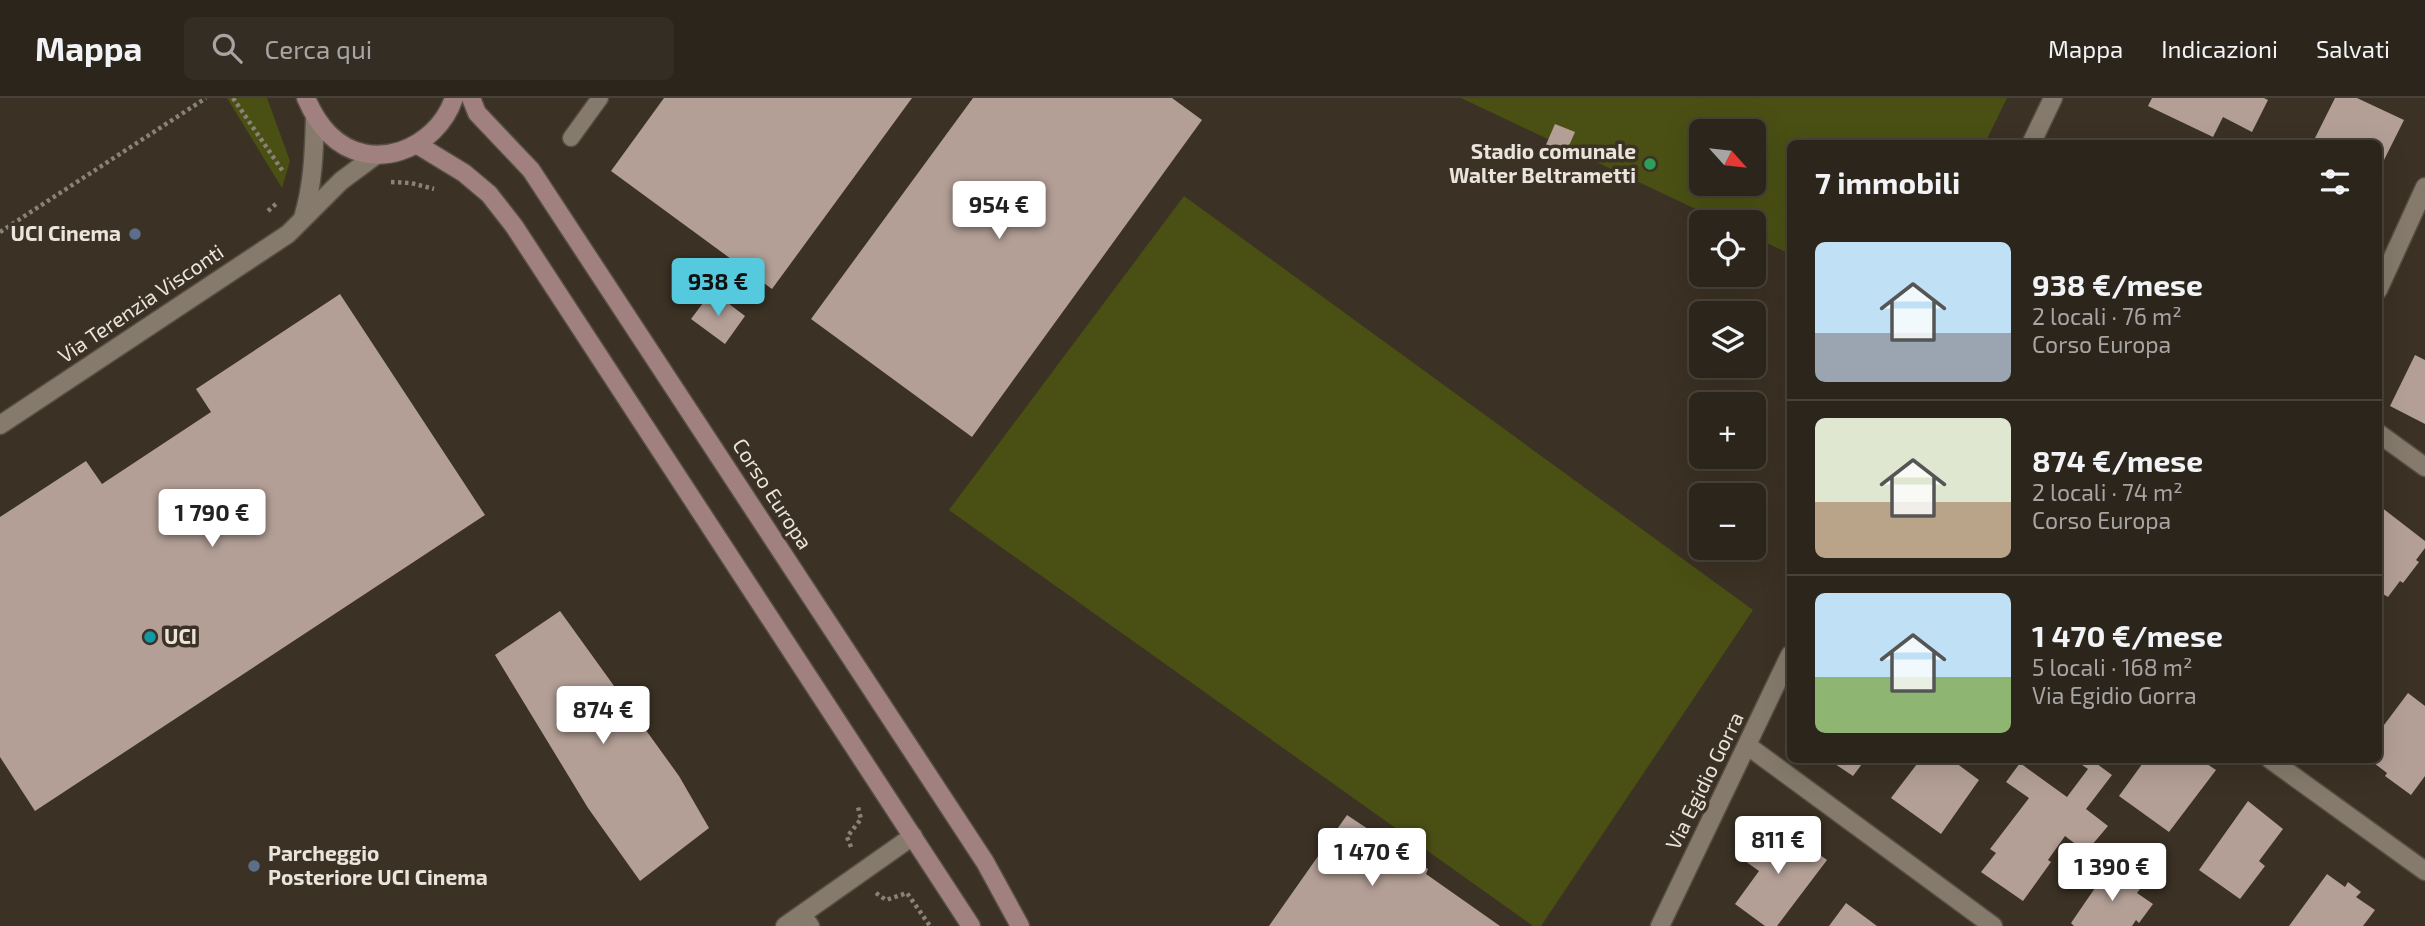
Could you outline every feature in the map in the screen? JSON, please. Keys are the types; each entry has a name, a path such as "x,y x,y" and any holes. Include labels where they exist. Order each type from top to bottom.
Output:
{"main road":[{"path":"306,98 315,118 331,136 351,149 376,155 396,153 418,145 436,131 450,112 454,98"},
{"name":"Corso Europa","path":"471,98 477,113 531,170 985,862 1020,926"},
{"path":"418,145 464,173 489,194 514,226 971,926"}],"street":[{"path":"2033,140 2053,98"},
{"path":"303,218 314,166 315,118"},
{"name":"Via Terenzia Visconti","path":"0,425 288,234 341,181 376,155"},
{"path":"2382,281 2425,187"},
{"path":"2382,436 2425,467"},
{"name":"Via Egidio Gorra","path":"1660,926 1787,662"},
{"path":"1748,746 1993,926"},
{"path":"2275,763 2425,871"},
{"path":"785,926 807,920 913,836"}],"lane":[{"path":"571,138 600,98"}],"path":[{"path":"0,232 205,98"},
{"path":"233,98 291,183"},
{"path":"381,184 411,183 438,190"},
{"path":"851,847 848,838 861,819 853,798"},
{"path":"875,891 879,897 886,900 907,893 930,926"}],"green space":[{"path":"227,98 267,98 290,161 282,188"},
{"name":"Stadio comunale Walter Beltrametti","path":"1461,98 2007,98 1986,140 1787,140 1787,253 1766,243 1766,210 1698,210"},
{"path":"1184,196 1753,610 1541,926 1533,926 949,510"}],"building":[{"path":"664,98 912,98 772,289 611,171"},
{"path":"973,98 1172,98 1202,120 972,437 811,319"},
{"path":"2152,98 2268,100 2252,132 2223,117 2213,137 2148,106"},
{"path":"2335,98 2357,98 2404,120 2382,164 2382,140 2314,140"},
{"path":"1555,124 1575,132 1565,155 1545,147"},
{"path":"712,291 745,316 725,344 691,319"},
{"name":"UCI","path":"340,294 485,515 35,811 0,757 0,517 86,461 102,484 211,412 196,389"},
{"path":"2415,355 2425,360 2425,424 2390,406"},
{"path":"2382,508 2425,541 2425,548 2416,560 2419,562 2388,597 2382,593"},
{"path":"560,611 679,776 709,828 640,881 588,808 495,655"},
{"path":"2408,693 2425,706 2425,776 2411,795 2385,776 2387,773 2374,763 2382,763 2382,728"},
{"path":"1834,763 1863,763 1853,776"},
{"path":"1918,763 1956,763 1979,780 1941,834 1891,798"},
{"path":"2020,763 2067,797 2088,769 2079,763 2096,763 2112,775 2086,809 2108,826 2086,852 2065,836 2048,860 2051,862 2023,901 1981,872 1996,853 1990,849 2029,798 2006,782"},
{"path":"2143,763 2206,763 2216,770 2169,832 2119,796"},
{"path":"2248,801 2283,829 2259,861 2265,866 2240,899 2199,870"},
{"path":"1347,815 1428,869 1426,874 1500,926 1269,926"},
{"path":"1774,822 1827,860 1777,926 1765,926 1735,904 1759,871 1745,861"},
{"path":"2102,868 2118,878 2121,875 2140,889 2137,893 2153,904 2139,923 2136,920 2132,926 2074,926 2071,923 2095,888 2090,884"},
{"path":"2327,874 2345,887 2348,882 2361,892 2356,897 2375,910 2363,926 2289,926"},
{"path":"1846,903 1877,926 1829,926"}],"place":[{"name":"Stadio comunale Walter Beltrametti","path":"1650,164"},
{"name":"UCI Cinema","path":"135,234"},
{"name":"UCI","path":"150,637"},
{"name":"Parcheggio Posteriore UCI Cinema","path":"254,866"}]}
